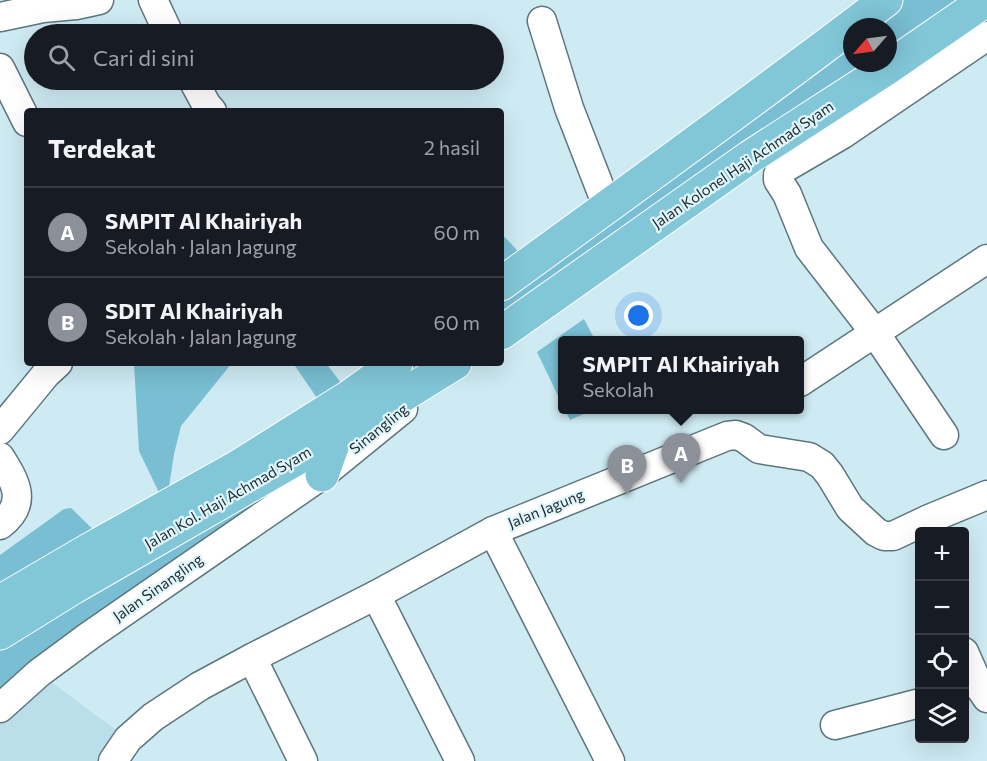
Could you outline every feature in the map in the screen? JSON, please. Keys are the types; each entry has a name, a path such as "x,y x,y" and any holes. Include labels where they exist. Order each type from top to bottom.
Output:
{"main road":[{"name":"Jalan Kolonel Haji Achmad Syam","path":"897,58 986,0"},
{"path":"504,282 871,15"},
{"path":"831,42 841,56 854,88"},
{"name":"Jalan Kolonel Haji Achmad Syam","path":"504,331 876,72"},
{"path":"336,436 349,397 392,366"},
{"name":"Jalan Kol. Haji Achmad Syam","path":"0,633 74,587 314,464 336,436 450,366"},
{"name":"Jalan Kol. Haji Achmad Syam","path":"0,602 236,468 349,397"}],"street":[{"path":"0,17 99,0"},
{"path":"153,0 164,24"},
{"path":"542,21 569,108 607,206"},
{"path":"944,435 875,333 809,248 787,194 778,180 778,175 783,169 843,134 987,36"},
{"path":"0,68 24,116"},
{"path":"198,90 209,108"},
{"path":"804,379 987,259"},
{"path":"0,430 55,366"},
{"name":"Sinangling","path":"314,464 456,366"},
{"name":"Jalan Jagung","path":"125,757 128,739 153,717 200,686 252,658 376,595 492,531 727,436 736,435 744,438 759,449 809,457 822,465 850,508 876,532 884,536 932,525 987,495"},
{"path":"0,457 15,481 17,495 12,512 0,525"},
{"name":"Jalan Sinangling","path":"0,708 39,673 314,464"},
{"path":"492,531 610,761"},
{"path":"376,595 460,761"},
{"path":"252,658 303,761"},
{"path":"969,667 977,692"},
{"path":"835,725 915,704"}],"shaded area":[{"path":"887,0 986,0 897,61 897,18 862,18"},
{"path":"843,32 843,72 881,72 504,330 504,236 529,263"},
{"path":"584,319 593,336 560,336"},
{"path":"558,337 558,396 537,352"},
{"path":"134,366 230,366 181,426 166,507 139,451"},
{"path":"295,366 328,366 341,383 317,398"},
{"path":"392,366 456,366 0,708 0,633"},
{"path":"567,414 584,414 570,420"},
{"path":"71,508 105,541 0,603 0,555 64,509"},
{"path":"39,673 128,739 113,761 0,761 0,708"}],"place":[{"name":"SMPIT Al Khairiyah","path":"681,483"},
{"name":"SDIT Al Khairiyah","path":"627,495"}]}
